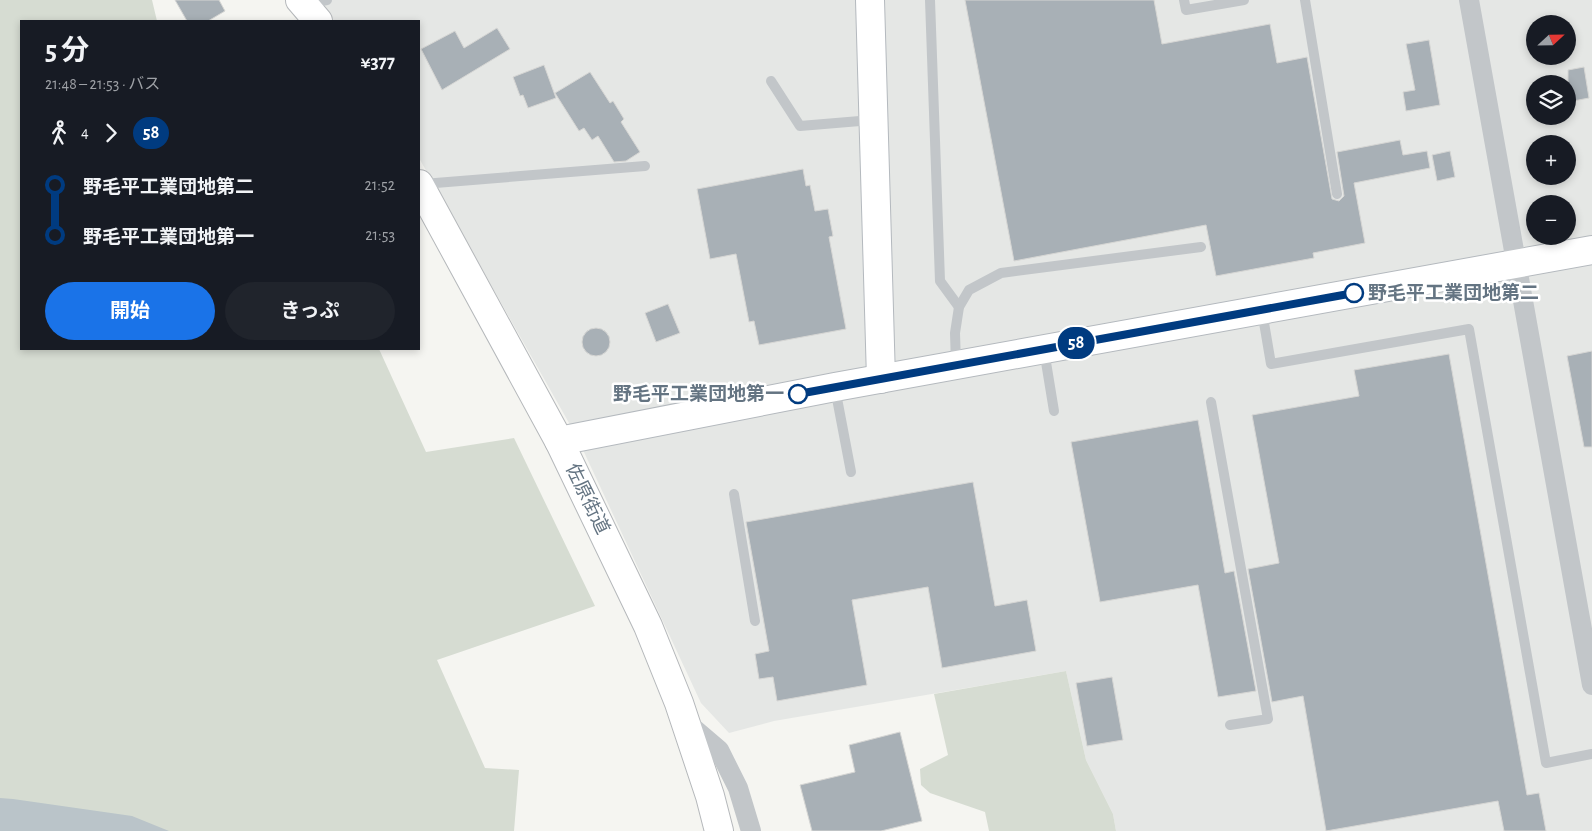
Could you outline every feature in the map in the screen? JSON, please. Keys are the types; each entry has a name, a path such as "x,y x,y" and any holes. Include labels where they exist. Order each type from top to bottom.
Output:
{"main road":[{"path":"870,0 881,379"},
{"name":"佐原街道","path":"420,186 559,441 648,626 679,703 710,796 719,831"},
{"path":"559,441 835,387 1592,250"}],"street":[{"path":"1469,0 1592,685"},
{"path":"685,721 719,750 738,788 751,831"}],"lane":[{"path":"930,0 940,281 959,307"},
{"path":"1184,0 1186,10 1244,0"},
{"path":"1305,0 1337,194"},
{"path":"771,81 800,126 872,120"},
{"path":"420,184 645,166"},
{"path":"956,365 955,333 959,307 969,290 1001,273 1201,247"},
{"path":"1262,310 1271,364 1469,329 1546,763 1592,754"},
{"path":"1044,349 1054,411"},
{"path":"835,387 851,472"},
{"path":"1211,402 1268,719 1230,725"},
{"path":"734,494 755,621"}],"shaded area":[{"path":"0,0 152,0 157,20 20,20 20,350 379,350 426,452 514,438 595,606 437,660 485,768 519,770 514,831 0,831"},
{"path":"320,0 1592,0 1592,831 1116,831 1113,814 1086,760 1066,671 774,721 729,733 701,703 577,437 420,160 420,20 333,20"},
{"path":"1066,671 1086,760 1113,814 1116,831 989,831 985,812 930,793 921,785 920,769 948,755 934,694"},
{"path":"0,798 132,816 169,831 0,831"}],"building":[{"path":"175,0 219,0 225,11 210,20 186,20"},
{"path":"965,0 1154,0 1162,44 1270,24 1277,63 1307,57 1332,199 1339,201 1344,196 1337,152 1400,140 1403,155 1427,151 1430,168 1354,183 1365,243 1313,253 1314,258 1216,276 1206,225 1014,261"},
{"path":"497,28 510,49 442,90 421,49 455,31 464,48"},
{"path":"1429,40 1440,105 1406,111 1403,92 1415,90 1406,44"},
{"path":"544,65 556,98 528,108 523,95 520,96 513,77"},
{"path":"1584,67 1589,98 1576,100 1576,75 1568,75 1568,70"},
{"path":"590,72 610,103 613,101 624,119 621,122 640,152 626,161 614,162 598,136 592,140 584,128 579,131 555,93"},
{"path":"1450,151 1455,177 1437,181 1432,155"},
{"path":"803,169 806,186 810,185 815,211 828,209 833,236 829,237 846,329 759,345 754,321 749,322 736,254 710,259 697,189"},
{"path":"668,304 680,333 656,342 645,313"},
{"path":"596,328 606,332 610,342 606,352 596,356 586,352 582,342 586,332"},
{"path":"1592,351 1592,447 1584,447 1567,356"},
{"path":"1449,354 1527,795 1539,793 1546,831 1504,831 1498,801 1326,831 1303,696 1272,702 1248,569 1279,563 1252,415 1359,396 1354,370"},
{"path":"1198,420 1225,573 1234,571 1256,691 1218,697 1198,585 1100,602 1071,442"},
{"path":"973,482 995,606 1027,600 1036,651 942,668 928,587 852,600 867,685 777,701 773,677 759,679 755,654 769,651 746,522"},
{"path":"1112,677 1123,740 1087,746 1076,683"},
{"path":"900,732 922,821 881,831 812,831 800,785 855,772 849,745"}],"bus line":[{"name":"58","path":"798,394 1354,293"}],"place":[{"name":"野毛平工業団地第二","path":"1354,293"},
{"name":"野毛平工業団地第一","path":"798,394"}]}
